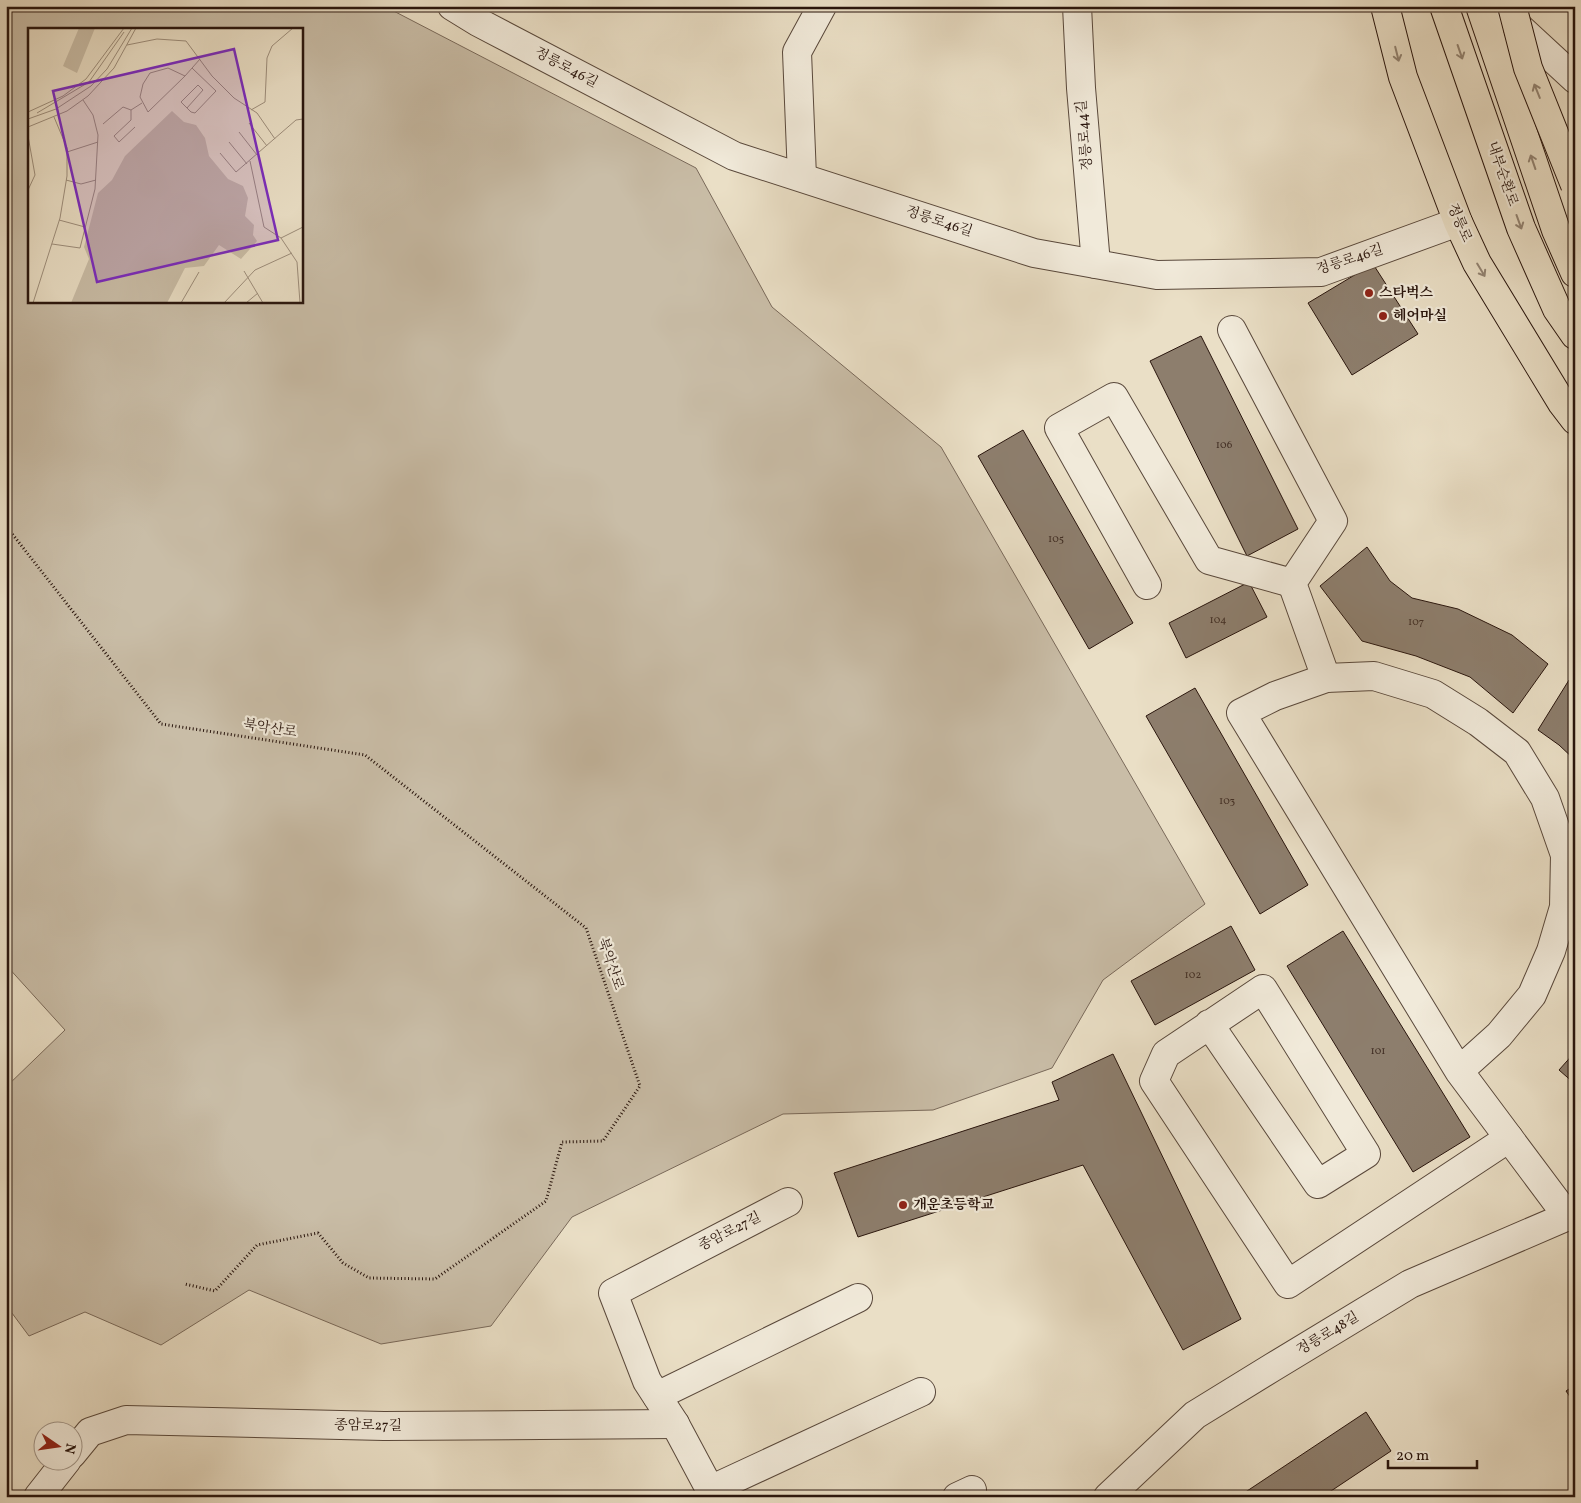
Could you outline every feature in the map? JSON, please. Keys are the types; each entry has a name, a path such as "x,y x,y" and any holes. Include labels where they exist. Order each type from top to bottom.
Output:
{"main road":[{"name":"정릉로","path":"1385,6 1403,77 1458,222 1482,272 1562,404 1575,420"},
{"name":"내부순환로","path":"1444,6 1521,228 1557,309 1575,335"},
{"path":"1480,6 1556,230 1575,273"},
{"path":"1512,6 1528,68 1575,185"}],"street":[{"name":"정릉로46길","path":"452,6 478,22 734,156 1034,253 1157,275 1321,272 1458,222"},
{"path":"802,177 797,52 822,6"},
{"name":"정릉로44길","path":"1077,6 1081,88 1096,264"},
{"path":"1496,6 1575,79"},
{"path":"1232,330 1333,521 1292,583"},
{"path":"1147,585 1060,428 1114,397 1209,560 1292,583"},
{"path":"1292,583 1326,678"},
{"path":"1459,1071 1499,1035 1532,995 1551,951 1564,907 1565,855 1546,798 1517,752 1478,722 1433,694 1374,676 1326,678 1275,696 1241,713 1459,1071 1508,1138 1571,1215"},
{"path":"1209,1024 1318,1184 1366,1154 1263,989 1209,1024 1166,1054 1154,1081 1288,1284 1508,1138"},
{"name":"종암로27길","path":"788,1202 613,1292 647,1381 675,1424 712,1494 922,1392"},
{"name":"정릉로48길","path":"1108,1497 1195,1415 1265,1372 1410,1284 1571,1215"},
{"path":"657,1396 858,1298"},
{"name":"종암로27길","path":"82,1442 90,1432 126,1420 384,1426 675,1424"},
{"path":"38,1497 59,1470"}],"path":[{"name":"북악산로","path":"6,526 161,724 365,756 586,928 640,1086 603,1141 562,1142 546,1201 435,1279 369,1278 343,1263 318,1233 257,1245 215,1291 185,1284"}],"shaded area":[{"path":"6,6 384,6 696,168 772,307 941,447 1205,904 1103,980 1052,1068 933,1110 783,1114 572,1217 491,1326 381,1344 249,1290 161,1345 85,1312 29,1336 6,1305 6,1087 65,1030 6,965"}],"building":[{"path":"1373,264 1418,334 1352,375 1308,303"},
{"path":"1201,336 1298,529 1247,556 1150,361"},
{"path":"1023,430 1133,623 1089,649 978,456"},
{"path":"1367,547 1390,581 1412,598 1458,609 1512,635 1548,664 1513,713 1470,677 1416,656 1362,641 1320,586"},
{"path":"1249,582 1267,617 1186,658 1169,623"},
{"path":"1569,680 1575,685 1575,760 1559,745 1538,730"},
{"path":"1195,688 1308,885 1260,914 1146,716"},
{"path":"1231,926 1255,970 1155,1025 1131,981"},
{"path":"1343,931 1470,1137 1413,1172 1287,966"},
{"path":"1575,1052 1575,1084 1559,1070"},
{"name":"개운초등학교","path":"1113,1054 1241,1319 1183,1350 1083,1165 858,1237 834,1173 1059,1100 1052,1082"},
{"path":"1575,1385 1575,1404 1566,1391"},
{"path":"1366,1412 1391,1451 1322,1497 1238,1497"}],"place":[{"name":"스타벅스","path":"1369,293"},
{"name":"헤어마실","path":"1383,316"},
{"name":"개운초등학교","path":"903,1205"}]}
